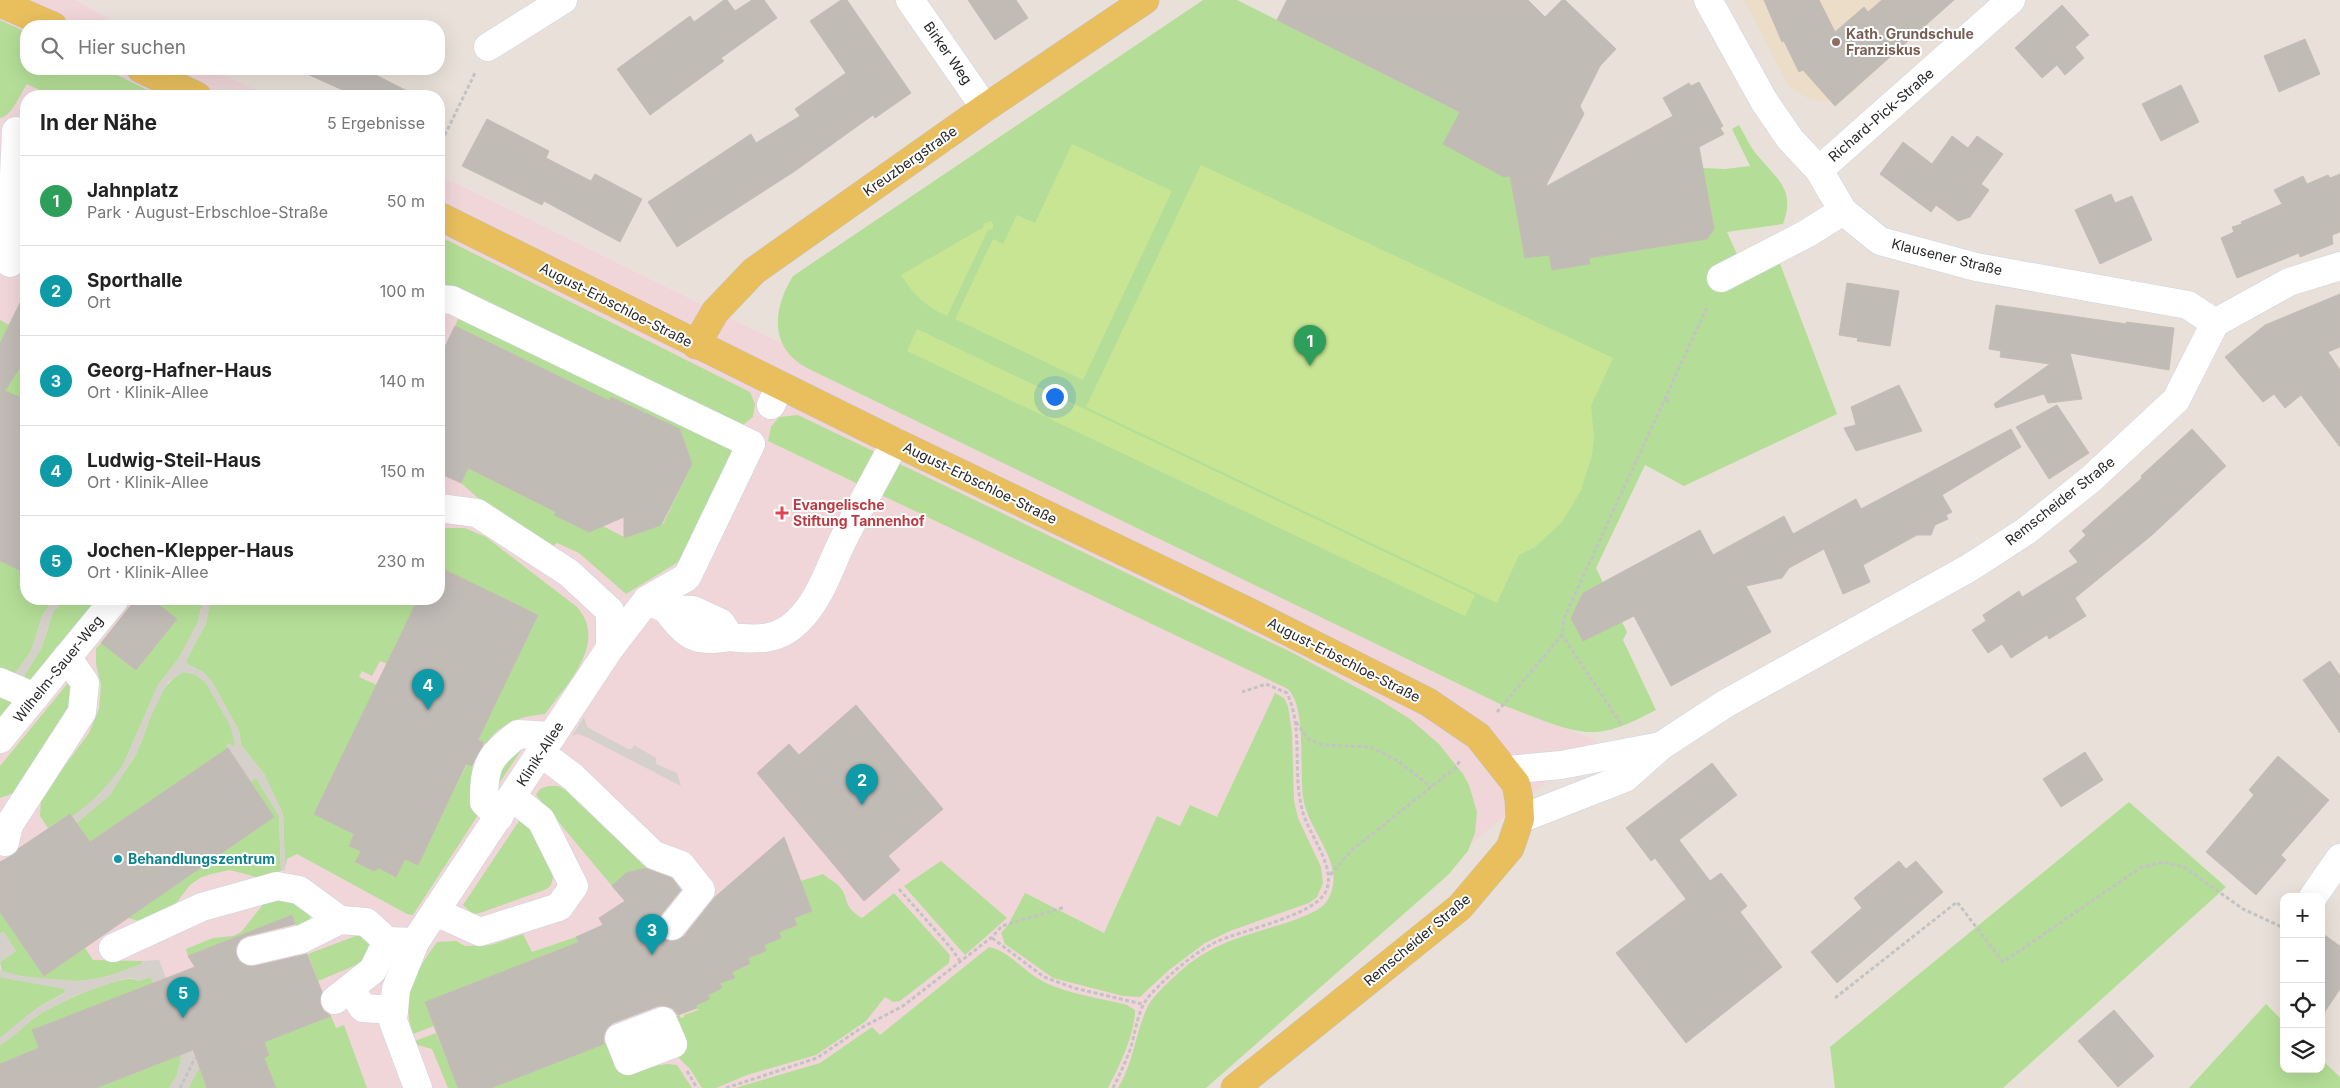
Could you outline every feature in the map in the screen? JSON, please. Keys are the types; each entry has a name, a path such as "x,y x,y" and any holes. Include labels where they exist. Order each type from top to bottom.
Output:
{"main road":[{"name":"Kreuzbergstraße","path":"696,345 715,312 754,271 985,108 1145,0"},
{"path":"0,3 39,20"},
{"path":"154,75 185,90"},
{"name":"August-Erbschloe-Straße","path":"445,219 696,345 776,396 895,442 1245,610 1419,698 1478,736 1516,784 1520,800 1520,819"},
{"name":"Remscheider Straße","path":"1235,1088 1460,907 1510,848 1520,819"}],"street":[{"path":"488,47 564,0"},
{"name":"Birker Weg","path":"910,0 985,108"},
{"name":"Klausener Straße","path":"1708,0 1764,101 1790,139 1819,170 1843,211 1880,241 1976,267 2188,305 2215,322"},
{"name":"Richard-Pick-Straße","path":"1819,170 2012,0"},
{"path":"10,263 14,129"},
{"path":"1721,278 1806,234 1843,211"},
{"path":"2215,322 2289,282 2340,266"},
{"name":"Klinik-Allee","path":"412,1084 393,1021 396,989 415,942 610,648 702,561 751,444 452,300 445,299"},
{"name":"Remscheider Straße","path":"1520,819 1625,778 1661,746 1725,704 1969,568 2026,531 2098,473 2176,400 2215,322"},
{"path":"656,605 683,631 707,641 730,637 757,640 777,635 798,622 814,602 846,534 866,501 895,442"},
{"path":"445,509 477,513 569,574 610,611 610,648"},
{"name":"Wilhelm-Sauer-Weg","path":"0,739 110,605"},
{"path":"4,842 8,826 82,712 85,683 67,658"},
{"path":"0,682 35,697"},
{"path":"436,912 480,932 559,907 574,886 541,820 505,807 484,802 484,776 496,751 518,734 546,745 573,777 654,854 681,865 702,890 672,926"},
{"name":"Remscheider Straße","path":"1506,770 1561,765 1661,746"},
{"path":"2316,893 2340,858"},
{"path":"113,948 202,907 277,886 299,890 340,920"},
{"path":"252,951 302,939 340,920 366,922 387,941 415,942"},
{"path":"387,941 373,970 342,995 363,1008 394,1010"}],"path":[{"path":"445,135 488,47"},
{"path":"1329,876 1352,850 1455,768 1478,736 1562,635 1564,618 1721,278"},
{"path":"1665,400 1671,402"},
{"path":"1562,635 1621,724 1661,746"},
{"path":"1113,1088 1130,1051 1142,1004 1178,968 1215,943 1290,916 1318,903 1326,892 1329,876 1324,858 1302,810 1298,790 1296,721 1292,704 1286,693 1266,684 1242,692"},
{"path":"1296,721 1308,739 1323,745 1371,747 1398,760 1431,788"},
{"path":"1835,998 1956,902 2003,962 2140,868 2163,862 2184,867 2243,909 2280,926"},
{"path":"899,889 951,948 960,961"},
{"path":"726,1088 817,1058 861,1028 903,1006 992,938 1002,926 1064,907"},
{"path":"992,938 1044,977 1074,988 1142,1004"},
{"path":"180,1088 195,1058"}],"shaded area":[{"name":"Evangelische Stiftung Tannenhof","path":"0,0 75,0 111,20 20,20 20,75 222,75 258,90 20,90 20,605 445,605 445,178 883,392 1473,691 1597,741 1172,1088 0,1088"},
{"name":"Kath. Grundschule Franziskus","path":"1744,0 1950,0 1851,94 1830,101 1817,101 1805,97 1788,85"},
{"path":"50,605 59,605 53,612 42,647 20,683 11,679 31,651 43,614"},
{"path":"202,605 210,605 206,623 186,661 187,664 203,672 212,682 239,731 241,745 264,774 283,814 285,870 281,871 279,816 256,778 251,782 226,745 230,743 234,747 235,745 231,727 206,683 192,673 183,672 168,682 150,718 138,750 110,795 77,823 71,818 100,794 123,765 158,685 179,658 198,622"},
{"path":"584,717 587,727 628,749 632,749 634,745 656,758 656,764 677,773 681,786 588,738 578,734 572,736"},
{"path":"4,932 16,951 0,962 0,934"},
{"path":"159,960 166,978 154,983 150,977 138,981 132,978 123,979 79,994 36,1016 0,1045 0,1038 37,1008 64,994 65,989 0,977 0,970 19,976 77,981 106,977 141,964 143,961"},
{"path":"192,1051 199,1068 189,1088 169,1088 177,1075 182,1054"}],"green space":[{"path":"1203,0 1237,0 1542,153 1549,195 1703,168 1725,169 1750,166 1732,129 1739,125 1755,152 1778,179 1786,194 1787,202 1783,224 1727,232 1741,263 1779,261 1837,414 1684,486 1645,465 1596,568 1627,632 1623,640 1656,710 1616,728 1590,732 1558,726 1502,705 809,369 796,361 787,351 781,340 778,328 778,315 786,289 793,276"},
{"path":"0,20 20,29 20,75 117,75 148,90 39,90 27,84 23,90 20,90 20,96 12,109 0,118"},
{"path":"1072,144 1172,191 1083,380 955,319 993,239 1003,244 1017,215 1035,223"},
{"path":"1201,165 1613,358 1591,406 1594,437 1592,455 1581,490 1562,522 1535,547 1519,555 1497,603 1086,407"},
{"path":"991,221 993,229 988,230 947,316 926,304 915,294 901,275 984,227 983,224"},
{"path":"445,239 750,392 755,404 753,417 739,428 445,285"},
{"path":"459,317 734,448 680,561 626,594 579,553 557,543 552,547 487,506 461,483 468,468 556,512 555,515 603,526 624,537 663,524 692,464 681,430 612,397 610,401 455,326"},
{"path":"0,320 9,325 0,343"},
{"path":"917,329 1475,595 1465,616 907,351"},
{"path":"0,345 20,354 20,397 0,389"},
{"path":"798,415 1293,653 1378,699 1410,719 1439,744 1463,774 1469,785 1477,812 1475,833 1468,851 1448,875 1206,1088 1118,1088 1128,1068 1148,1006 1161,989 1190,963 1216,947 1237,938 1302,917 1322,907 1327,901 1332,888 1333,876 1331,864 1304,803 1300,726 1294,699 1288,689 768,441 771,427 779,417"},
{"path":"445,528 465,528 486,537 577,607 586,621 588,635 581,663 573,677 545,714 520,719 504,726 486,744 478,740 538,615 445,570"},
{"path":"0,561 20,570 20,605 50,605 43,614 31,651 11,679 0,674"},
{"path":"59,605 97,605 29,687 20,683 42,647 53,612"},
{"path":"159,605 202,605 198,622 179,658 158,685 123,765 99,794 79,812 71,818 64,818 48,828 40,816 41,798 89,733 99,709 101,685 96,664 96,649 101,643 136,670 177,619"},
{"path":"210,605 415,605 387,664 380,661 372,676 362,671 359,677 377,685 314,814 354,834 349,845 361,851 356,863 374,871 379,868 396,877 405,859 418,864 467,764 474,767 478,815 413,915 407,914 297,854 287,859 285,868 283,814 264,774 241,745 239,731 212,682 203,672 187,664 186,661 206,623"},
{"path":"183,672 199,677 212,691 232,729 234,747 226,745 228,748 90,842 77,823 102,799 119,779 138,750 160,696 166,687"},
{"path":"68,683 73,687 76,697 14,793 0,798 0,766"},
{"path":"0,690 20,698 0,723"},
{"path":"1275,693 1284,698 1288,706 1292,733 1294,801 1298,818 1321,867 1323,883 1317,897 1309,903 1230,931 1205,943 1169,970 1140,997 1123,996 1053,978 1005,944 1001,933 1008,925 1025,893 1104,933 1157,816 1180,826 1190,805 1217,817"},
{"path":"524,746 498,785 496,783 506,756"},
{"path":"256,778 279,816 281,871 260,878 230,870 211,874 200,878 190,885 168,914 146,923 128,918 274,817 251,782"},
{"path":"548,786 558,786 564,789 646,867 625,875 612,886 536,795 540,789"},
{"path":"2129,802 2226,887 2003,1088 1835,1088 1830,1047"},
{"path":"521,818 533,826 553,877 551,885 547,889 473,914 463,905"},
{"path":"941,861 1007,918 965,955 904,886"},
{"path":"823,874 839,886 848,905 862,918 894,893 950,955 949,963 900,1001 893,1002 885,997 866,1021 816,1055 747,1075 716,1088 702,1088 690,1069 678,1057 663,1021 679,1015 681,1018 698,1010 696,1005 710,999 708,995 722,988 720,983 734,978 732,972 750,965 748,958 766,951 764,945 781,938 779,932 797,924 794,918 812,911 801,881"},
{"path":"282,895 311,914 309,920 296,926 292,915 188,956 186,949 213,938 233,936 241,932 265,902"},
{"path":"0,912 44,976 85,948 93,960 143,961 141,964 112,975 82,981 55,981 2,972 0,962 16,951 3,932 0,934"},
{"path":"361,934 373,941 368,960 318,981 308,954"},
{"path":"523,934 532,952 576,937 579,942 425,1002 434,1026 413,1034 409,1020 409,996 416,975 437,942 456,941 465,946 491,945"},
{"path":"989,947 1002,952 1037,978 1058,988 1127,1005 1135,1010 1129,1040 1108,1088 735,1088 820,1063 872,1027 880,1035"},
{"path":"0,977 66,989 64,993 37,1008 0,1038"},
{"path":"150,977 154,983 33,1030 39,1048 0,1064 0,1045 45,1011 88,991 119,980 131,979 138,981"},
{"path":"2266,1004 2280,1018 2280,1073 2325,1073 2325,1063 2340,1077 2340,1088 2189,1088"},
{"path":"331,1016 336,1028 344,1025 367,1088 276,1088 263,1058 269,1055 263,1041"},
{"path":"436,1033 458,1088 448,1088 432,1049 417,1045 415,1041"},
{"path":"619,1038 647,1067 667,1064 677,1065 692,1088 491,1088"},
{"path":"182,1054 177,1075 169,1088 96,1088"},
{"path":"199,1068 207,1088 189,1088 190,1085"}],"building":[{"path":"724,0 727,0 735,11 752,0 764,0 777,18 721,58 724,61 650,115 617,69 690,16 694,22"},
{"path":"841,0 847,0 911,93 875,118 873,115 795,171 677,247 648,202 751,134 756,143 800,116 795,109 846,73 810,21"},
{"path":"968,0 1016,0 1028,18 995,40"},
{"path":"1287,0 1528,0 1545,17 1562,0 1565,0 1616,49 1600,66 1580,106 1584,114 1545,187 1673,116 1663,98 1689,83 1691,86 1699,82 1723,126 1720,128 1724,134 1699,147 1714,229 1707,239 1589,258 1590,264 1552,270 1549,255 1525,258 1510,176 1504,177 1443,144 1460,112 1277,20"},
{"name":"Kath. Grundschule Franziskus","path":"1764,0 1819,0 1835,32 1864,7 1868,12 1882,0 1954,0 1835,106 1803,70 1799,72 1784,41 1782,42"},
{"path":"2062,5 2089,35 2075,47 2084,58 2065,75 2057,65 2042,78 2015,48"},
{"path":"2305,39 2320,74 2279,92 2264,56"},
{"path":"309,75 376,75 405,90 343,90"},
{"path":"2181,85 2199,122 2161,141 2142,104"},
{"path":"487,119 549,151 546,158 591,181 595,174 642,199 620,242 544,201 542,205 462,166"},
{"path":"1952,136 1968,148 1977,136 2003,154 1981,184 1989,190 1970,217 1958,221 1936,205 1931,212 1880,174 1903,142 1932,164"},
{"path":"2340,174 2340,232 2332,235 2333,244 2300,257 2299,253 2237,278 2221,238 2234,232 2232,227 2282,204 2274,190 2303,176 2307,184 2328,175 2330,178"},
{"path":"2111,194 2115,203 2132,196 2152,240 2100,264 2075,210"},
{"path":"1847,283 1899,291 1890,346 1857,341 1858,338 1839,335"},
{"path":"2340,294 2340,347 2328,352 2340,370 2340,447 2301,395 2285,408 2274,394 2263,402 2225,357 2265,325"},
{"path":"20,303 20,367 5,391 20,397 20,570 0,561 0,343"},
{"path":"1996,305 2127,324 2126,322 2174,328 2169,370 2070,353 2082,399 2048,403 2044,394 1996,408 1994,404 2050,364 2000,357 2001,351 1989,349"},
{"path":"455,326 610,401 611,397 680,429 692,464 661,525 624,538 624,517 589,532 554,515 556,512 468,468 461,483 445,476 445,347"},
{"path":"1899,385 1922,431 1856,451 1844,428 1856,425 1851,407"},
{"path":"2057,405 2089,453 2049,479 2016,427"},
{"path":"2011,429 2021,447 1942,495 1952,512 1946,515 1948,519 1935,525 1931,535 1917,535 1863,565 1870,582 1843,594 1824,549 1789,568 1782,578 1746,586 1771,632 1671,686 1634,616 1583,641 1571,618 1583,593 1700,530 1713,555 1784,516 1793,534 1856,499 1861,509"},
{"path":"2192,429 2226,466 2152,535 2075,598 2086,616 2049,639 2047,635 2011,658 2002,644 1988,653 1972,630 1986,621 1983,615 2019,591 2022,597 2078,562 2069,551 2086,535 2082,531 2142,478 2141,476"},
{"path":"445,570 538,615 478,740 484,743 472,766 466,764 418,865 405,859 396,877 379,868 374,871 355,862 361,851 349,846 354,834 314,814 415,605 445,605"},
{"path":"131,605 159,605 177,619 136,670 101,643"},
{"path":"2330,661 2340,676 2340,733 2303,680"},
{"path":"856,705 943,809 888,856 900,870 864,901 757,773 789,744 799,755"},
{"name":"Behandlungszentrum","path":"228,748 274,817 44,976 0,912 0,862 16,853 18,849 70,814 90,842"},
{"path":"2085,752 2103,780 2061,807 2043,779"},
{"path":"2278,756 2329,800 2281,855 2286,860 2256,895 2206,852 2254,795 2249,790"},
{"path":"1712,763 1737,795 1679,840 1710,881 1721,873 1747,906 1740,912 1782,967 1686,1043 1616,953 1686,899 1655,858 1651,861 1626,828"},
{"path":"784,837 812,911 794,918 797,925 779,932 781,938 764,945 766,951 748,958 750,964 732,972 735,978 720,983 722,988 708,995 710,999 696,1005 697,1008 678,1015 672,1008 658,1006 613,1023 607,1028 604,1035 604,1044 491,1088 458,1088 425,1002 579,942 576,937 603,925 599,918 625,901 612,886 626,873 645,868 672,878 681,890 660,916 657,924 658,932 663,938 670,941 678,940 684,936 715,897"},
{"path":"1899,861 1906,869 1916,861 1943,892 1837,983 1811,952 1862,908 1854,898"},
{"path":"292,915 295,924 247,936 240,940 236,947 239,961 247,966 255,966 307,954 322,992 320,1003 323,1010 331,1016 264,1042 269,1055 264,1058 276,1088 207,1088 193,1050 96,1088 0,1088 0,1064 39,1048 32,1030 195,967 188,956"},
{"path":"2325,935 2340,946 2340,989 2325,1012"},
{"path":"2114,1010 2154,1056 2118,1087 2078,1041"}],"place":[{"name":"Kath. Grundschule Franziskus","path":"1836,42"},
{"name":"Jahnplatz","path":"1310,366"},
{"name":"Evangelische Stiftung Tannenhof","path":"782,513"},
{"name":"Ludwig-Steil-Haus","path":"428,710"},
{"name":"Sporthalle","path":"862,805"},
{"name":"Behandlungszentrum","path":"118,859"},
{"name":"Georg-Hafner-Haus","path":"652,955"},
{"name":"Jochen-Klepper-Haus","path":"183,1018"}]}
